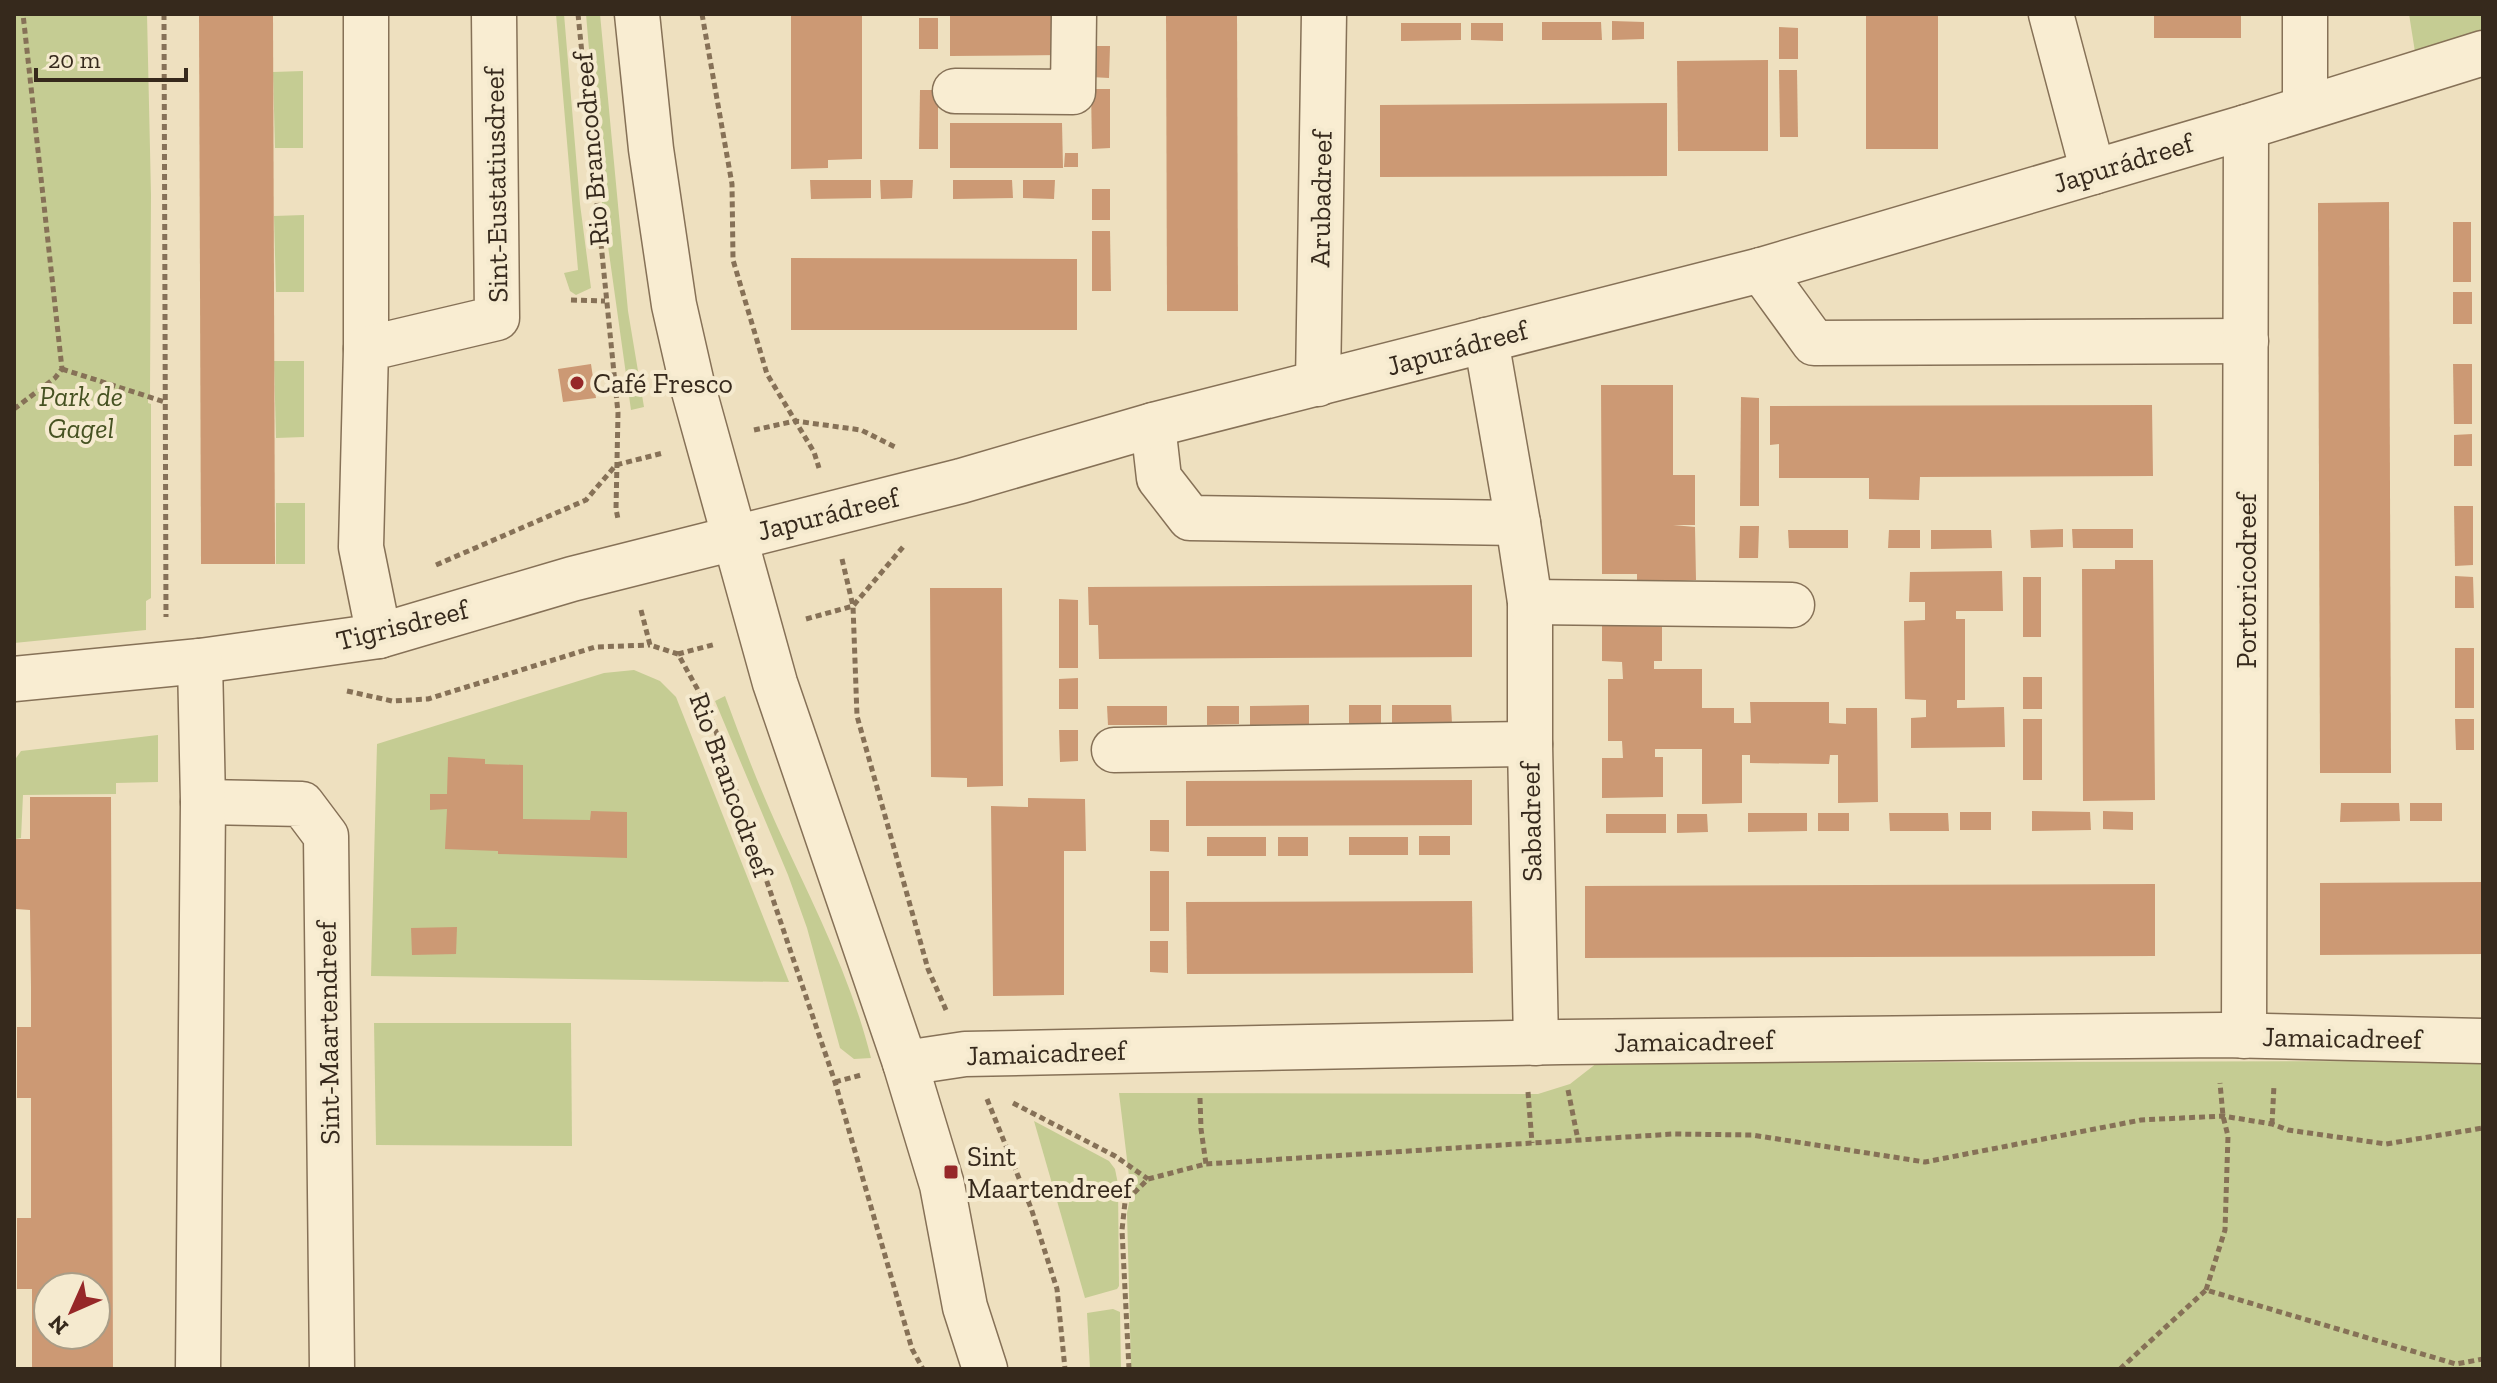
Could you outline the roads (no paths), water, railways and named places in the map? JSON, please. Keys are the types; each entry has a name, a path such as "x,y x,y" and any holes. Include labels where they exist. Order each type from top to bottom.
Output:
{"street":[{"path":"366,14 366,349 361,547 379,636"},
{"name":"Sint-Eustatiusdreef","path":"366,349 497,318 494,14"},
{"name":"Rio Brancodreef","path":"637,14 651,149 674,305 708,440 775,683 905,1063 942,1185 965,1307 985,1369"},
{"path":"955,91 1073,92 1074,14"},
{"name":"Arubadreef","path":"1318,384 1324,14"},
{"path":"2051,14 2093,172"},
{"path":"2305,14 2305,108"},
{"name":"Japurádreef","path":"735,537 961,481 1153,425 1761,270 2246,127 2483,53"},
{"name":"Portoricodreef","path":"2233,1036 2246,341 2246,127"},
{"path":"1761,270 1814,343 2246,341"},
{"name":"Sabadreef","path":"1486,340 1530,602 1536,1043"},
{"path":"1153,425 1159,478 1190,518 1518,523"},
{"name":"Tigrisdreef","path":"14,679 183,663 379,636 572,579 735,537"},
{"path":"1530,602 1792,605"},
{"path":"183,663 203,802 198,1369"},
{"path":"1114,750 1530,744"},
{"name":"Sint-Maartendreef","path":"203,802 302,804 326,836 332,1369"},
{"name":"Jamaicadreef","path":"905,1063 973,1071 1198,1049 1536,1043 2233,1036 2483,1041"}],"place":[{"name":"Café Fresco","path":"577,383"},
{"name":"Sint Maartendreef","path":"951,1172"}],"park label":[{"name":"Park de Gagel","path":"81,412"}]}
